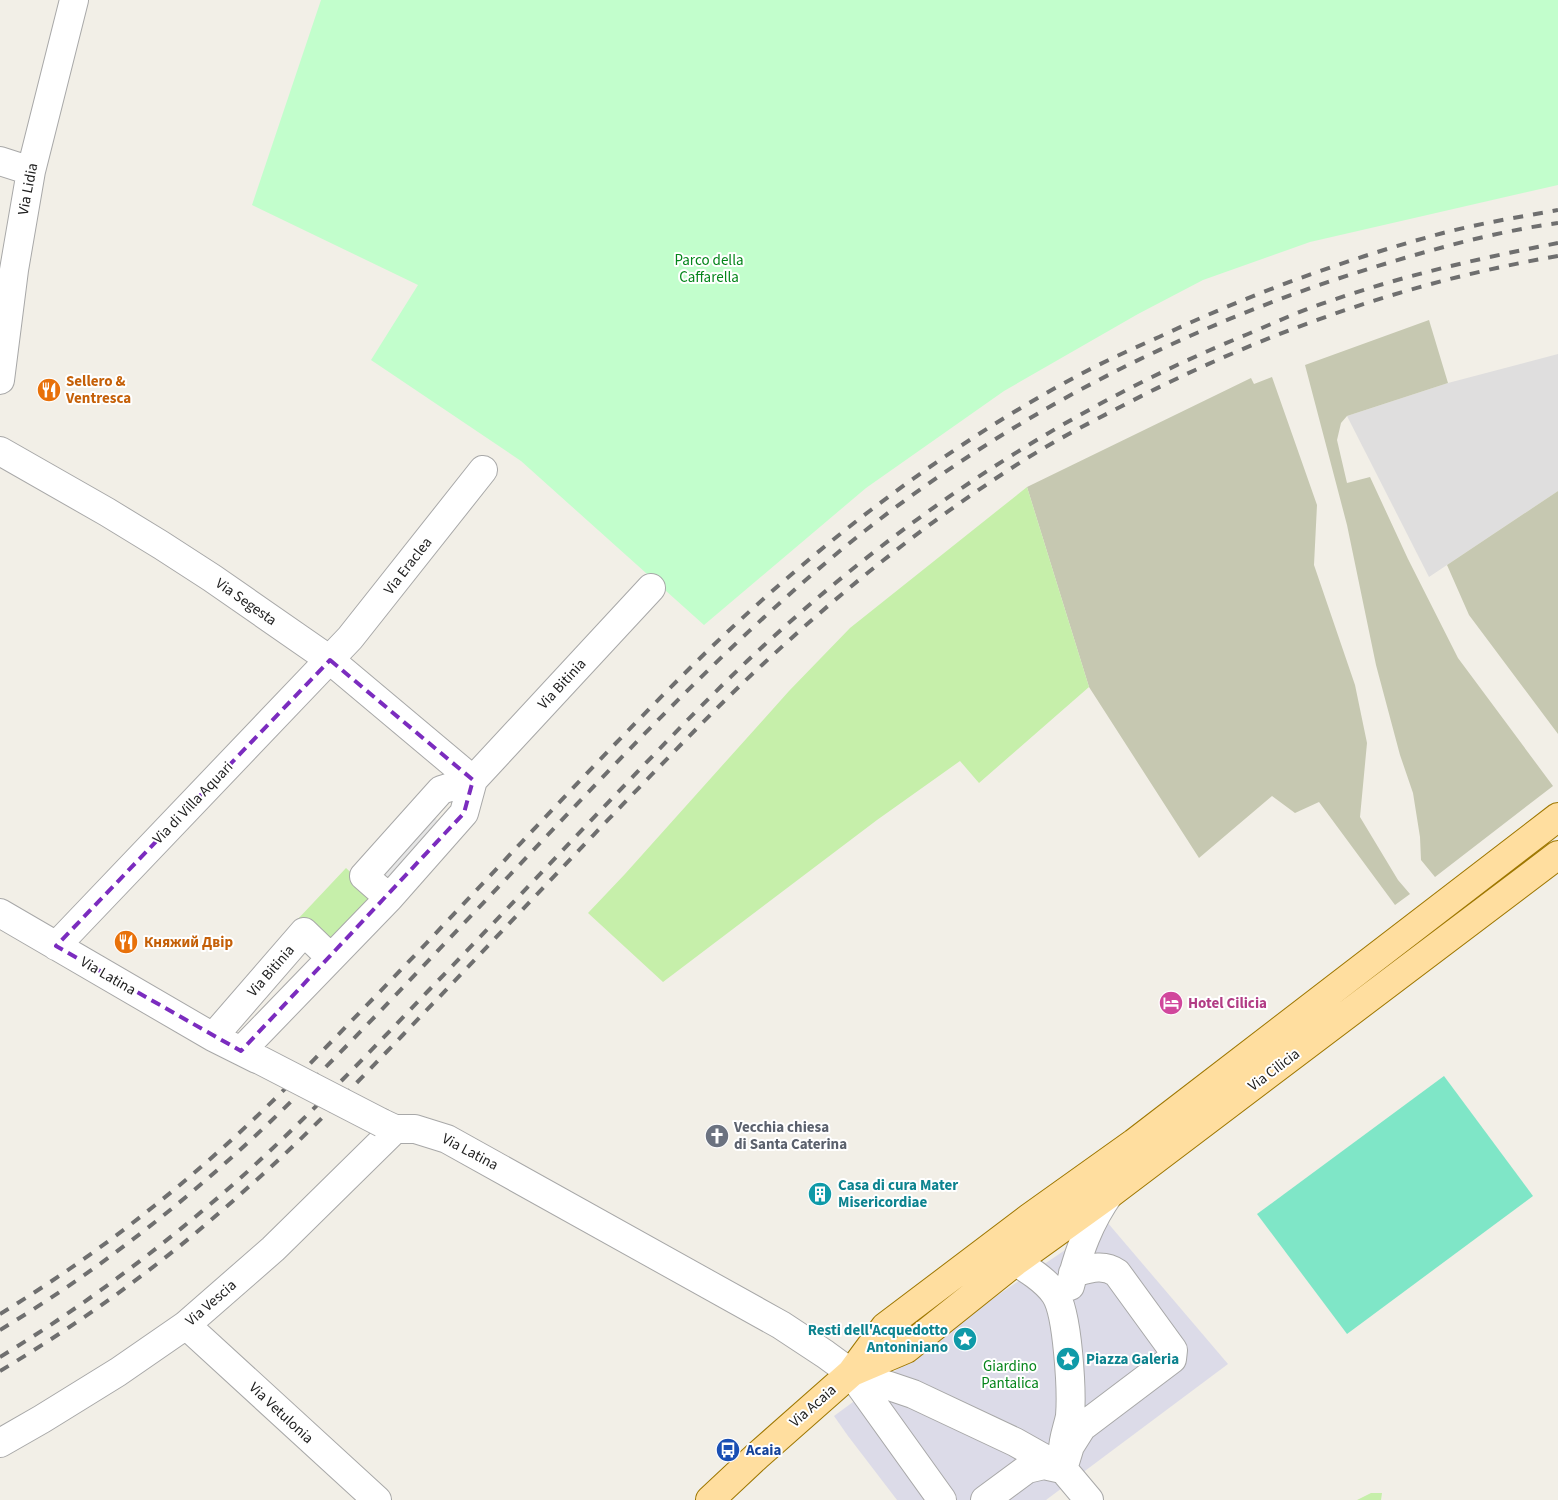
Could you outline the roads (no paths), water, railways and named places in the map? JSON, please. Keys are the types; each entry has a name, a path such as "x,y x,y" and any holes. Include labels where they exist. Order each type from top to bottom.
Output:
{"main road":[{"name":"Via Cilicia","path":"991,1246 1134,1143 1558,817"},
{"name":"Via Cilicia","path":"851,1373 906,1349 1015,1262 1111,1192 1558,855"},
{"path":"851,1373 885,1327 991,1246"},
{"name":"Via Acaia","path":"710,1500 851,1373"}],"street":[{"name":"Via Lidia","path":"0,380 14,270 31,172 74,0"},
{"path":"0,161 31,172"},
{"name":"Via Segesta","path":"0,450 154,541 212,578 330,660 473,780"},
{"name":"Via Eraclea","path":"330,660 365,620 483,470"},
{"name":"Via Bitinia","path":"250,1056 331,958 389,898 364,876 441,790 473,780 651,588"},
{"name":"Via di Villa Aquari","path":"56,946 330,660"},
{"name":"Via Latina","path":"0,913 213,1037 388,1126 415,1129 447,1139 781,1325 851,1373"},
{"name":"Via Bitinia","path":"213,1037 304,932 331,958"},
{"name":"Via Vescia","path":"0,1443 118,1372 186,1325 273,1249 388,1126"},
{"path":"1064,1322 1073,1273 1089,1228 1097,1210 1111,1192"},
{"path":"991,1246 1046,1284 1056,1294 1061,1307 1071,1391 1070,1418 1063,1444 1064,1469"},
{"path":"1064,1469 1070,1446 1082,1427 1172,1359 1173,1350 1117,1273 1108,1268 1099,1267 1073,1273"},
{"name":"Via Vetulonia","path":"186,1325 377,1500"},
{"path":"851,1373 913,1394 1015,1442 1064,1469 1089,1500"},
{"path":"851,1373 942,1500"},
{"path":"985,1500 1027,1468 1044,1465 1064,1469"}],"railway":[{"path":"0,1314 68,1270 133,1223 225,1145 269,1104 406,965 690,668 779,585 874,508 924,471 974,437 1079,375 1228,306 1335,266 1407,243 1472,226 1558,210"},
{"path":"0,1330 107,1259 175,1206 240,1150 354,1038 697,681 784,599 829,560 889,512 952,467 1017,426 1084,388 1153,353 1223,322 1295,294 1438,248 1486,236 1558,223"},
{"path":"0,1357 31,1338 122,1275 180,1230 236,1182 311,1112 743,665 799,614 918,519 980,476 1045,435 1111,398 1179,364 1309,308 1358,292 1472,261 1558,243"},
{"path":"0,1371 96,1309 157,1264 216,1216 264,1173 360,1079 736,689 803,628 893,552 988,483 1059,439 1175,379 1228,355 1335,314 1390,296 1445,280 1558,256"}],"place":[{"name":"Sellero & Ventresca","path":"49,390"},
{"name":"Княжий Двір","path":"126,942"},
{"name":"Hotel Cilicia","path":"1171,1003"},
{"name":"Vecchia chiesa di Santa Caterina","path":"717,1136"},
{"name":"Casa di cura Mater Misericordiae","path":"820,1194"},
{"name":"Resti dell'Acquedotto Antoniniano","path":"965,1339"},
{"name":"Piazza Galeria","path":"1068,1359"},
{"name":"Acaia","path":"728,1450"}],"park label":[{"name":"Parco della Caffarella","path":"709,268"},
{"name":"Giardino Pantalica","path":"1010,1374"}]}
